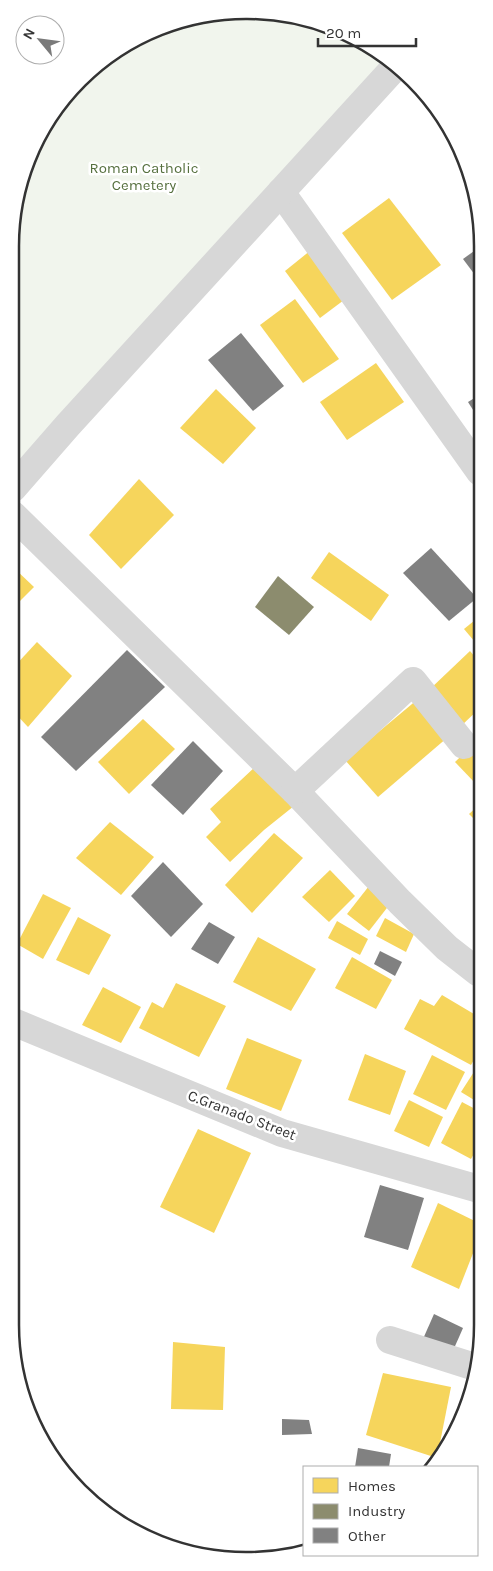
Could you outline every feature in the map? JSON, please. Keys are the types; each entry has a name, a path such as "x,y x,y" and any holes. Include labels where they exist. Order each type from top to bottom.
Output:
{"street":[{"path":"19,481 392,71"},
{"path":"281,192 474,464"},
{"path":"19,521 295,790 400,902 447,948 474,969"},
{"path":"295,790 412,681 464,745"},
{"name":"C.Granado Street","path":"19,1024 282,1133 474,1188"},
{"path":"390,1340 470,1366"}],"green space":[{"name":"Roman Catholic Cemetery","path":"232,19 261,19 291,23 320,31 360,49 388,68 19,482 19,232 23,202 31,173 42,146 57,120 75,96 96,75 120,57 146,42 173,31 202,23"}],"building: Homes":[{"path":"389,198 441,265 392,300 342,233"},
{"path":"316,246 352,294 320,318 285,271"},
{"path":"295,299 339,359 303,383 260,325"},
{"path":"376,363 404,402 347,440 320,402"},
{"path":"216,389 256,428 223,464 180,428"},
{"path":"139,479 174,515 121,569 89,535"},
{"path":"329,552 389,595 371,621 311,578"},
{"path":"19,573 34,587 19,602"},
{"path":"474,621 474,641 464,629"},
{"path":"37,642 72,676 28,727 19,717 19,662"},
{"path":"470,651 474,656 474,714 461,726 429,690"},
{"path":"418,699 448,737 378,797 345,760"},
{"path":"143,719 175,749 129,794 98,762"},
{"path":"474,744 474,782 455,762"},
{"path":"257,765 294,806 264,830 230,862 206,837 221,822 210,809"},
{"path":"474,809 474,819 469,814"},
{"path":"110,822 154,857 121,895 76,858"},
{"path":"274,833 303,858 252,913 225,885"},
{"path":"330,870 355,896 329,922 302,897"},
{"path":"369,886 390,904 369,931 347,914"},
{"path":"43,894 71,908 43,959 19,945 19,940"},
{"path":"78,917 111,935 89,975 56,960"},
{"path":"385,918 414,934 406,952 376,936"},
{"path":"337,921 368,939 360,955 328,938"},
{"path":"258,937 316,969 291,1011 233,982"},
{"path":"352,957 392,980 376,1009 335,988"},
{"path":"176,983 226,1006 199,1057 139,1028 152,1002 163,1008"},
{"path":"103,987 141,1007 121,1043 82,1025"},
{"path":"442,995 474,1014 474,1060 471,1065 404,1029 420,999 434,1006"},
{"path":"247,1038 302,1060 281,1111 226,1089"},
{"path":"365,1054 406,1071 390,1115 348,1100"},
{"path":"432,1055 465,1072 446,1110 413,1094"},
{"path":"474,1072 474,1100 461,1092"},
{"path":"409,1100 443,1117 429,1147 394,1131"},
{"path":"462,1102 474,1108 474,1154 471,1159 441,1143"},
{"path":"198,1129 251,1153 214,1233 160,1207"},
{"path":"438,1203 474,1221 474,1251 459,1289 411,1267"},
{"path":"173,1342 225,1347 223,1410 171,1409"},
{"path":"383,1373 451,1387 440,1445 432,1456 366,1435"}],"building: Industry":[{"path":"278,576 314,607 289,635 255,607"}],"building: Other":[{"path":"474,251 474,274 463,259"},
{"path":"241,333 284,386 253,411 208,360"},
{"path":"474,398 474,412 468,402"},
{"path":"431,548 474,595 474,600 449,621 403,573"},
{"path":"127,650 165,687 76,771 41,737"},
{"path":"193,741 223,771 183,815 151,785"},
{"path":"163,862 203,904 171,937 131,896"},
{"path":"209,922 235,937 218,964 191,949"},
{"path":"380,951 402,962 395,976 374,964"},
{"path":"380,1185 424,1198 408,1250 364,1237"},
{"path":"434,1314 463,1328 452,1353 423,1339"},
{"path":"282,1419 309,1420 312,1434 282,1435"},
{"path":"358,1448 391,1454 389,1466 355,1466"}]}
